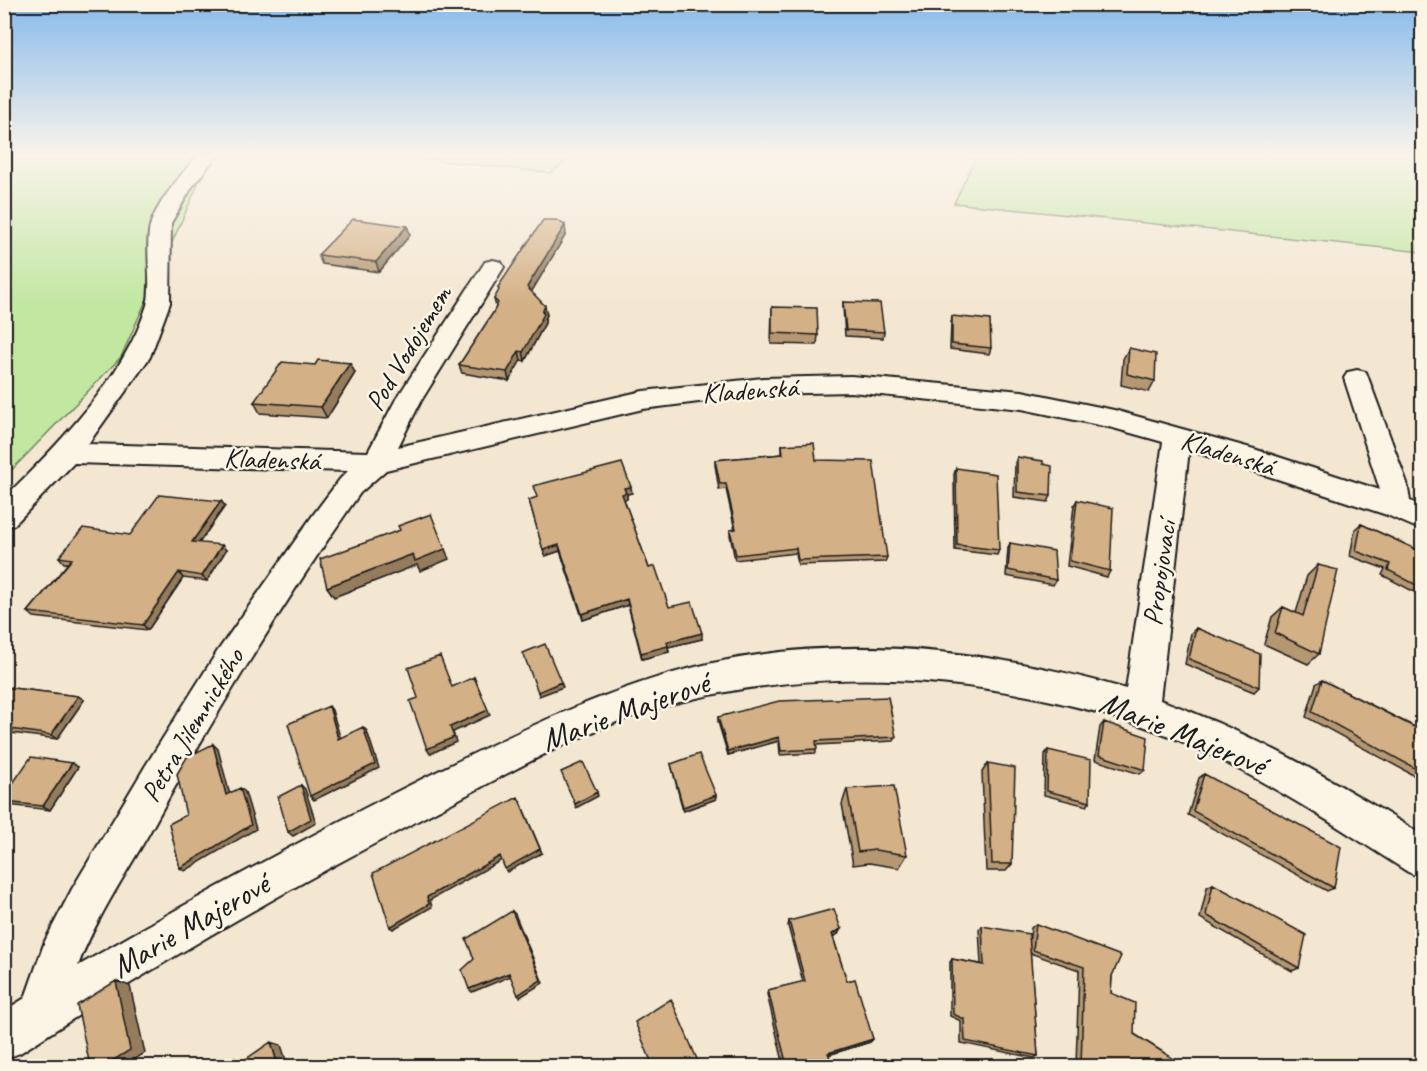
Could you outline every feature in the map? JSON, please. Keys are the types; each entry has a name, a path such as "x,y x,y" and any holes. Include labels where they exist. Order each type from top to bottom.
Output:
{"street":[{"path":"4,517 67,453 138,357 159,303 161,223 171,205"},
{"name":"Pod Vodojemem","path":"377,462 408,401 493,267"},
{"path":"1357,378 1393,483 1397,507"},
{"name":"Kladenská","path":"67,453 377,462 643,400 763,386 851,384 1022,400 1114,419 1244,456 1397,507 1422,519"},
{"name":"Propojovací","path":"1141,710 1177,437"},
{"name":"Petra Jilemnického","path":"43,1011 60,956 87,904 229,662 350,486 377,462"},
{"name":"Marie Majerové","path":"4,1036 260,884 359,830 546,736 649,695 721,677 789,666 867,663 929,666 1060,688 1141,710 1197,732 1275,769 1422,858"}],"green space":[{"path":"5,205 189,205 121,357 5,477"},
{"path":"973,205 1422,205 1422,252"}],"building":[{"path":"353,219 407,226 376,262 318,255"},
{"path":"543,220 556,220 565,225 527,287 545,306 542,312 544,314 523,352 519,351 507,372 459,365 498,303 494,299 499,290 498,287"},
{"path":"843,302 880,303 884,332 846,330"},
{"path":"772,307 817,308 818,335 772,333"},
{"path":"952,316 990,320 991,348 952,344"},
{"path":"1129,348 1156,354 1155,381 1127,374"},
{"path":"318,360 350,363 321,407 254,402 282,362 315,365"},
{"path":"814,443 816,460 873,461 887,557 798,560 796,548 736,555 730,530 736,529 726,484 720,484 715,460 783,454 782,445"},
{"path":"1017,457 1043,461 1043,464 1052,466 1051,496 1017,492"},
{"path":"622,463 631,487 624,488 626,493 622,494 649,568 655,566 669,607 692,602 702,633 667,642 668,646 641,653 627,599 582,614 559,545 543,550 529,500 537,497 533,486"},
{"path":"956,468 996,474 999,550 957,545"},
{"path":"159,495 221,501 192,542 222,545 202,576 179,572 143,625 28,612 72,559 59,557 83,528 130,535"},
{"path":"1077,500 1113,508 1110,571 1070,561"},
{"path":"431,514 445,549 415,561 413,554 327,587 320,559 400,530 398,526"},
{"path":"1361,524 1422,552 1422,588 1388,570 1390,564 1356,551"},
{"path":"1010,543 1054,551 1056,580 1008,570"},
{"path":"1318,565 1338,570 1319,654 1275,633 1283,607 1303,616"},
{"path":"1196,628 1260,654 1259,687 1189,659"},
{"path":"545,644 561,682 538,692 523,653"},
{"path":"440,656 452,687 474,677 488,710 450,727 454,737 427,749 410,701 418,698 408,668"},
{"path":"1322,680 1422,731 1422,772 1312,712"},
{"path":"4,687 78,696 51,735 4,728"},
{"path":"888,697 896,737 816,741 817,749 781,751 779,737 728,751 718,717 779,701"},
{"path":"329,706 338,739 363,727 375,764 310,796 288,724"},
{"path":"1104,722 1148,737 1145,770 1099,755"},
{"path":"213,744 226,795 240,788 251,825 180,868 169,824 186,815 177,774 187,757"},
{"path":"1048,750 1091,760 1090,802 1047,791"},
{"path":"699,754 716,795 683,807 671,764"},
{"path":"31,757 72,763 43,806 4,802 4,796"},
{"path":"583,762 597,792 575,804 561,772"},
{"path":"988,763 1015,768 1012,864 992,864"},
{"path":"1204,774 1341,847 1334,888 1193,811"},
{"path":"301,785 311,819 288,832 278,797"},
{"path":"894,786 907,855 875,850 858,852 847,789"},
{"path":"518,797 540,849 505,869 500,856 427,897 429,904 390,927 373,873"},
{"path":"1213,884 1306,935 1299,968 1206,915"},
{"path":"834,909 841,929 832,934 847,981 855,979 873,1039 828,1053 831,1060 811,1066 787,1066 768,990 805,981 789,921"},
{"path":"512,911 541,980 518,995 509,973 469,989 462,970 474,959 466,939"},
{"path":"1036,924 1121,956 1112,976 1111,993 1135,1003 1134,1034 1185,1066 1081,1066 1084,967 1033,950"},
{"path":"982,926 1029,934 1038,1056 965,1041 964,1019 953,1014 952,959 984,965"},
{"path":"116,981 130,1050 104,1066 90,1066 77,1005"},
{"path":"671,999 700,1066 653,1066 635,1022"},
{"path":"271,1042 278,1066 221,1066 234,1058 237,1065"},
{"path":"1318,1060 1326,1066 1315,1066"}]}
